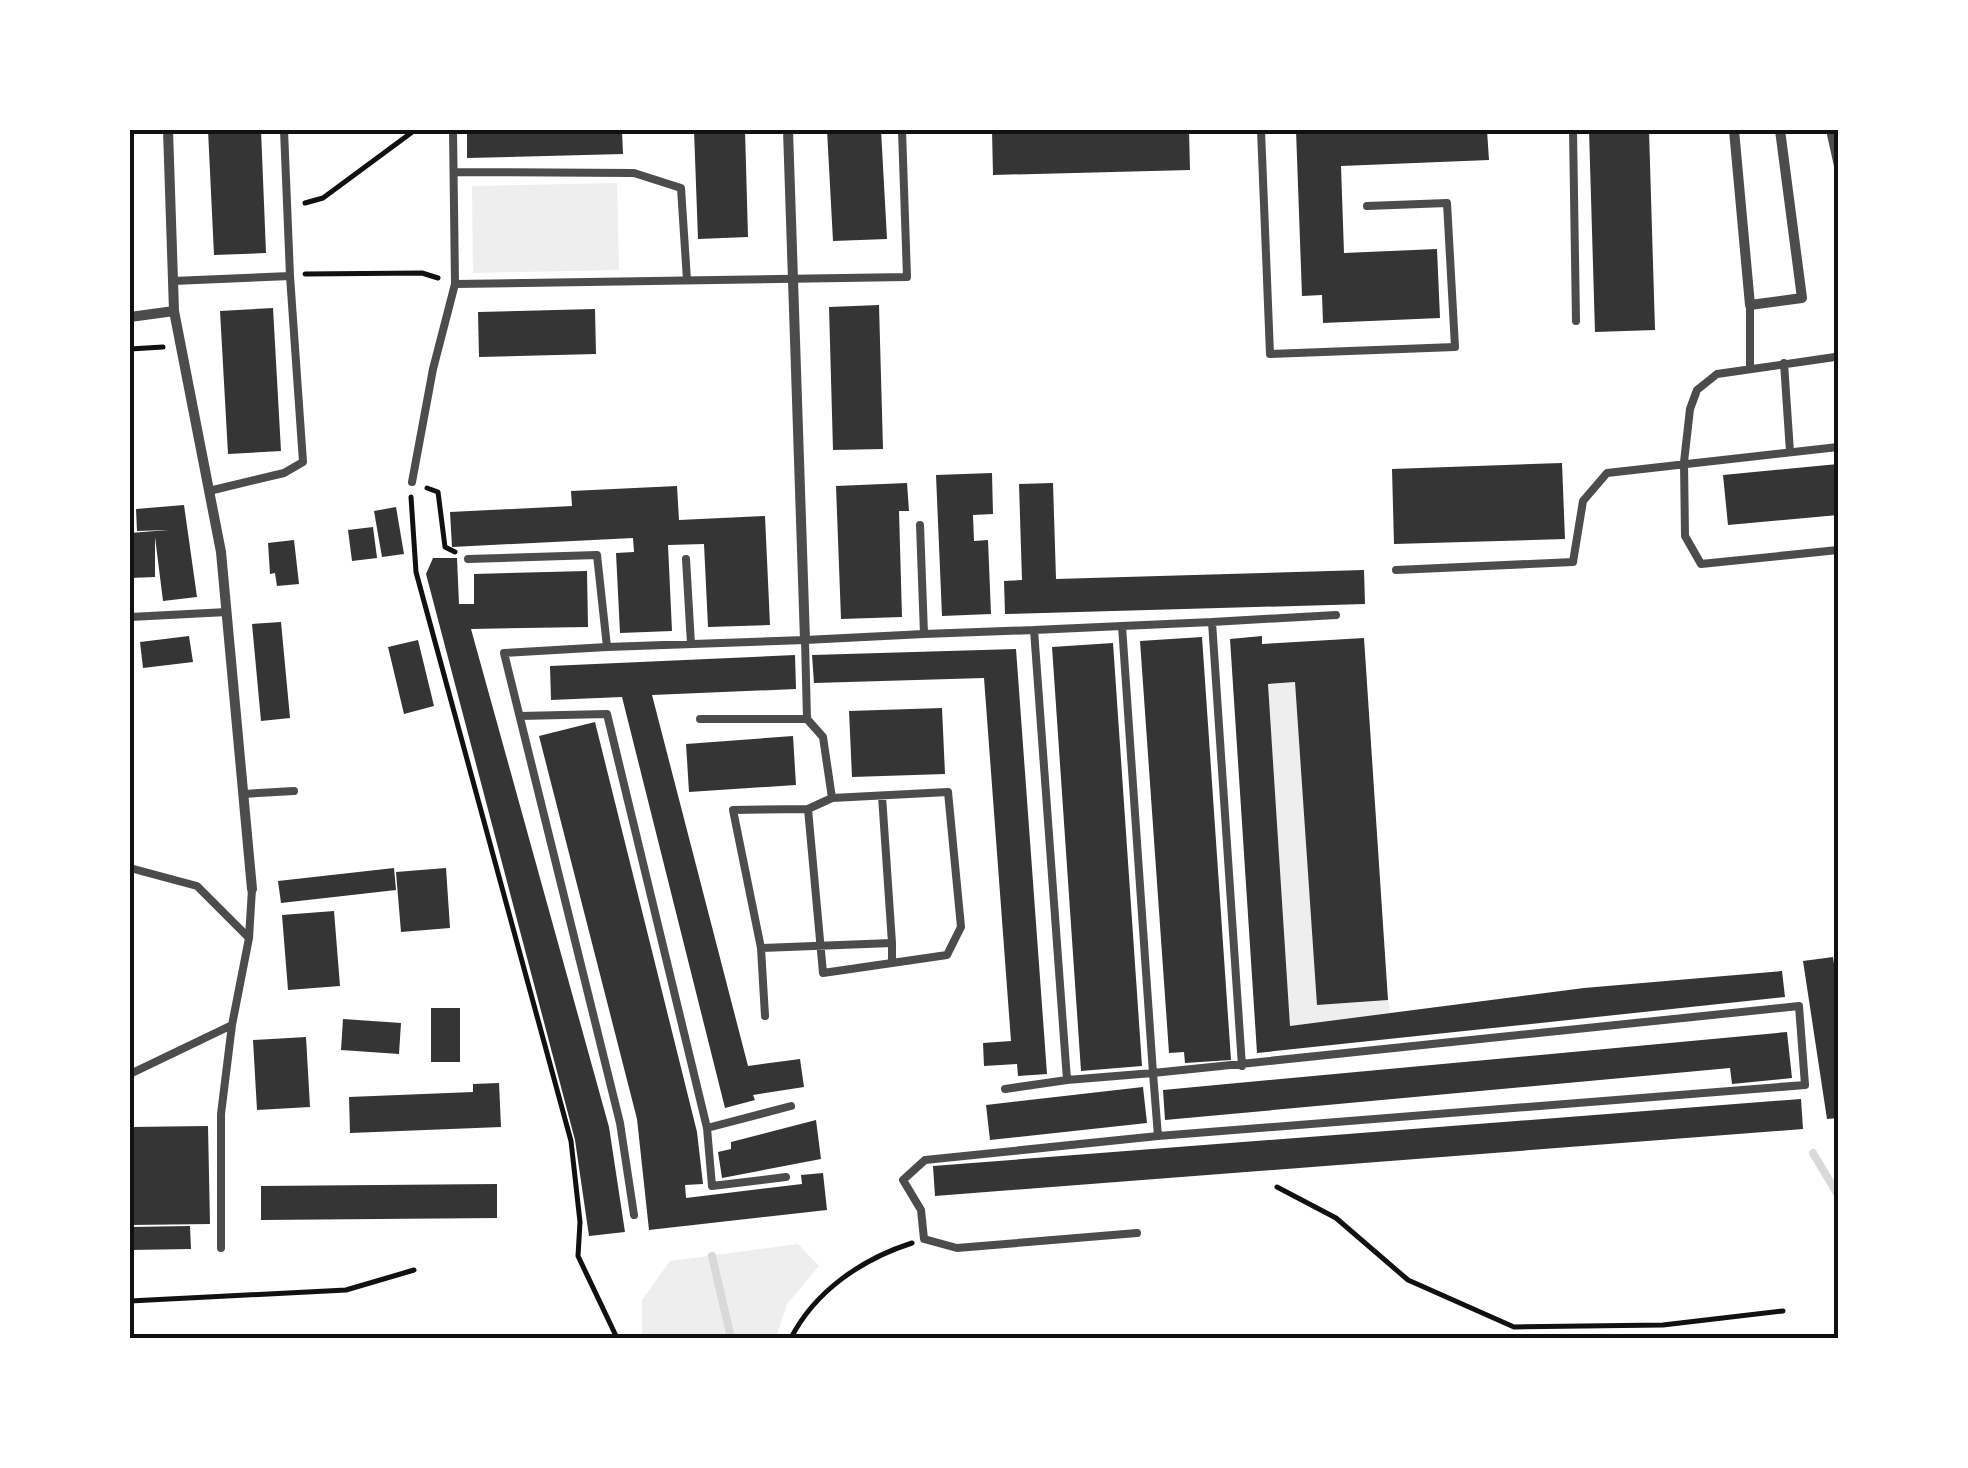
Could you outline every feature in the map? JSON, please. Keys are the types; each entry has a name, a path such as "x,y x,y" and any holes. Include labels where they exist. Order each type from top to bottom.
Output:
{"street":[{"path":"168,130 174,311 209,491 227,612 252,889"},
{"path":"788,130 796,278 805,640"},
{"path":"1734,130 1750,305 1802,298 1780,130"},
{"path":"130,317 174,311"}],"lane":[{"path":"209,491 284,473 303,462 284,130"},
{"path":"412,482 433,369 455,284 452,130"},
{"path":"455,284 908,277 902,130"},
{"path":"1261,130 1270,354 1456,347 1447,203 1368,206"},
{"path":"1573,130 1576,321"},
{"path":"1830,130 1838,166"},
{"path":"454,172 634,173 681,188 687,280"},
{"path":"173,281 290,276"},
{"path":"1750,305 1750,367"},
{"path":"1835,356 1717,374 1696,390 1684,462 1685,536 1701,564 1838,550"},
{"path":"1784,363 1790,452"},
{"path":"1396,570 1573,562 1582,502 1607,473 1838,447"},
{"path":"920,525 924,634"},
{"path":"468,559 597,555 607,647"},
{"path":"686,559 690,644"},
{"path":"130,617 227,612"},
{"path":"634,1215 620,1123 504,652 1336,615"},
{"path":"1212,622 1242,1066"},
{"path":"1122,626 1158,1136"},
{"path":"1034,630 1067,1080"},
{"path":"805,640 807,720 823,737 832,798"},
{"path":"520,716 607,714 707,1128 712,1186 786,1177"},
{"path":"700,720 807,720"},
{"path":"244,794 294,791"},
{"path":"765,1016 761,948 732,810 808,808 832,798 948,792 961,926 947,955 823,973 808,808"},
{"path":"882,796 892,963"},
{"path":"130,868 198,886 250,938"},
{"path":"221,1248 221,1114 232,1025 250,938 252,889"},
{"path":"761,948 892,943"},
{"path":"1004,1089 1799,1006 1805,1085 1158,1136 925,1160 903,1180 921,1210 924,1239 957,1248 1138,1233"},
{"path":"130,1074 232,1025"},
{"path":"707,1128 791,1106"}],"path":[{"path":"287,208 322,198 415,130"},
{"path":"290,276 318,272 422,273 455,284"},
{"path":"130,349 181,345"},
{"path":"412,482 410,530 416,572 571,1141 580,1222 578,1256 617,1338"},
{"path":"438,492 445,547 468,559"},
{"path":"1276,1187 1336,1218 1408,1280 1514,1326 1663,1325 1783,1311"},
{"path":"791,1338 806,1310 836,1284 884,1252 924,1239"},
{"path":"130,1301 346,1290 414,1270"}],"shaded area":[{"path":"617,183 619,270 473,273 472,186"},
{"path":"1295,682 1318,1005 1388,1000 1391,1013 1290,1026 1268,684"},
{"path":"798,1244 819,1266 787,1304 776,1338 642,1338 642,1300 670,1261"}],"building":[{"path":"208,130 261,130 266,253 214,255"},
{"path":"467,130 622,130 623,154 467,158"},
{"path":"694,130 745,130 748,237 698,239"},
{"path":"827,130 881,130 887,239 833,241"},
{"path":"992,130 1189,130 1190,170 993,175"},
{"path":"1296,130 1487,130 1489,160 1341,166 1344,253 1437,249 1440,318 1323,323 1322,295 1302,296"},
{"path":"1589,130 1649,130 1655,330 1595,332"},
{"path":"879,305 883,449 833,450 829,307"},
{"path":"273,308 281,451 228,454 220,311"},
{"path":"595,309 596,354 479,357 478,312"},
{"path":"1562,463 1565,539 1394,544 1392,469"},
{"path":"1838,464 1838,515 1728,525 1723,475"},
{"path":"992,473 993,514 973,515 974,541 988,540 991,614 942,616 936,475"},
{"path":"907,483 909,511 899,511 902,617 841,619 836,486"},
{"path":"1053,483 1056,579 1364,570 1365,604 1005,614 1004,581 1022,580 1019,484"},
{"path":"677,486 679,520 765,516 770,625 708,627 704,544 668,545 672,631 620,633 616,553 634,552 633,538 452,547 450,512 572,506 571,491"},
{"path":"184,505 197,597 163,601 155,537 155,577 130,578 130,533 168,530 137,531 136,509"},
{"path":"396,507 404,554 382,557 374,511"},
{"path":"373,527 377,558 352,561 348,530"},
{"path":"294,540 299,584 277,586 275,573 270,574 268,543"},
{"path":"433,558 457,558 459,604 474,604 474,574 587,571 588,627 471,629 609,1127 625,1232 589,1236 575,1140 426,574"},
{"path":"281,622 290,718 261,721 252,624"},
{"path":"189,636 193,662 143,668 140,642"},
{"path":"1262,636 1262,644 1364,638 1388,1000 1317,1005 1295,682 1268,684 1290,1026 1584,988 1782,971 1785,997 1257,1053 1230,639"},
{"path":"1202,637 1231,1060 1185,1063 1184,1052 1169,1053 1140,641"},
{"path":"418,640 434,706 404,714 388,647"},
{"path":"1113,643 1142,1066 1081,1071 1052,647"},
{"path":"1016,649 1047,1074 1018,1076 1017,1064 984,1066 983,1043 1011,1041 984,678 814,683 812,655"},
{"path":"795,655 796,689 652,695 748,1066 800,1059 804,1087 753,1095 755,1100 725,1108 622,697 551,700 550,666"},
{"path":"942,708 945,774 852,777 849,711"},
{"path":"595,722 697,1132 703,1184 685,1185 686,1198 802,1184 801,1175 823,1173 827,1210 649,1230 637,1119 539,736"},
{"path":"793,736 796,785 689,792 686,744"},
{"path":"394,868 396,890 281,903 278,881"},
{"path":"446,868 450,928 401,932 396,872"},
{"path":"334,911 340,986 288,990 282,915"},
{"path":"1833,957 1838,991 1838,1118 1827,1119 1803,961"},
{"path":"431,1008 460,1008 460,1062 431,1062"},
{"path":"343,1019 401,1023 399,1054 341,1050"},
{"path":"1787,1032 1792,1078 1732,1084 1730,1068 1165,1120 1163,1090"},
{"path":"306,1037 310,1107 257,1110 253,1040"},
{"path":"499,1083 501,1127 350,1133 349,1097 473,1092 473,1084"},
{"path":"1143,1087 1147,1123 990,1140 986,1105"},
{"path":"1801,1099 1803,1129 935,1196 933,1166"},
{"path":"816,1120 821,1159 722,1178 718,1152 731,1149 731,1142"},
{"path":"208,1126 210,1224 130,1225 130,1127"},
{"path":"497,1184 497,1218 261,1220 261,1186"},
{"path":"190,1226 191,1249 130,1250 130,1227"}],"waterway":[{"path":"1813,1153 1838,1195"},
{"path":"712,1256 731,1338"}]}
